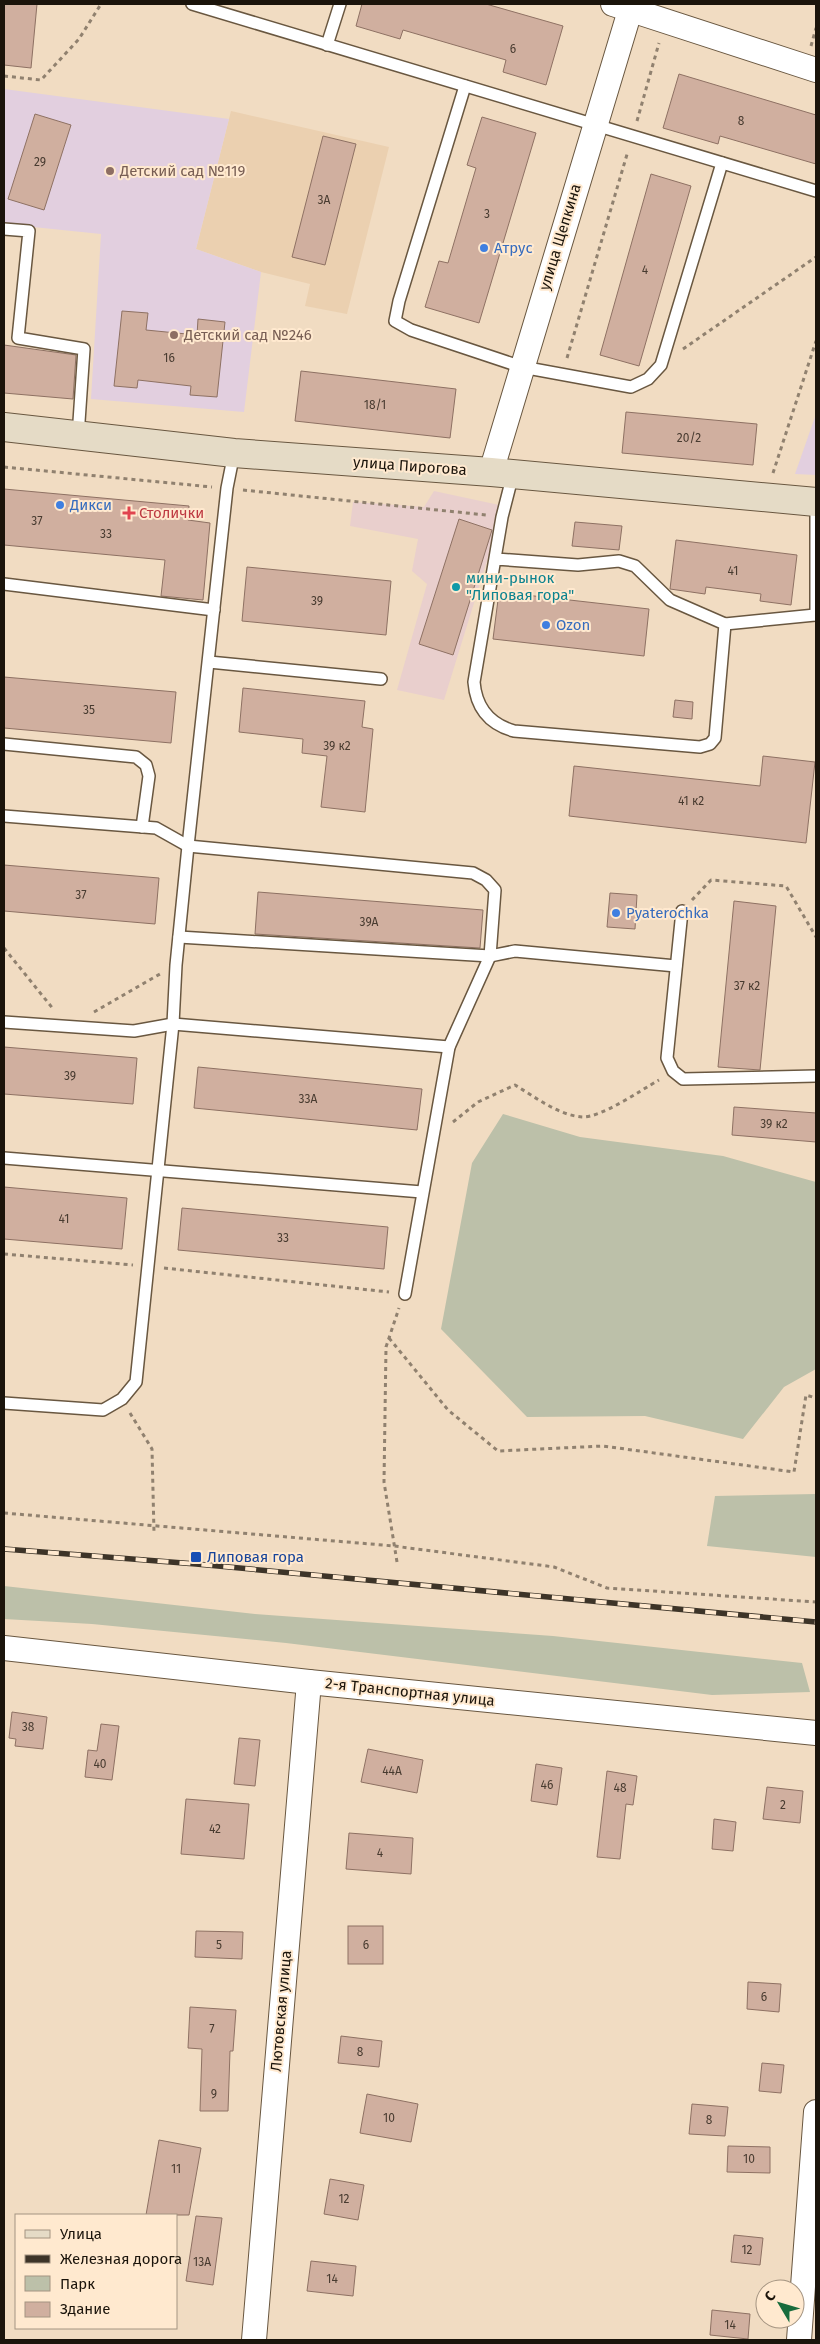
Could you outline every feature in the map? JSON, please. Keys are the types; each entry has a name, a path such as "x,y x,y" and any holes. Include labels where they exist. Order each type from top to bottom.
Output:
{"street":[{"path":"625,6 816,70"},
{"name":"улица Щепкина","path":"502,473 522,367 594,124 625,6"},
{"name":"улица Пирогова","path":"4,427 234,453 502,473 816,502"},
{"name":"2-я Транспортная улица","path":"4,1648 309,1682 816,1733"},
{"name":"Лютовская улица","path":"254,2340 309,1682"},
{"path":"799,2340 816,2112"}],"lane":[{"path":"192,4 816,191"},
{"path":"327,45 340,4"},
{"path":"465,86 399,301 395,321 411,330 522,367 631,386 648,378 661,365 722,163"},
{"path":"4,229 29,231 18,338 84,349 78,436"},
{"path":"4,1403 103,1410 122,1399 136,1382 173,1024 176,965 188,846 227,488 234,453"},
{"path":"502,473 502,517 474,682 475,694 480,707 493,722 508,730 700,747 710,744 715,738 724,624"},
{"path":"496,559 578,565 619,561 635,566 670,600 724,624 816,615 816,502"},
{"path":"4,584 214,610"},
{"path":"209,662 381,679"},
{"path":"4,744 136,757 146,765 149,776 142,827"},
{"path":"4,816 156,828 188,846 473,873 486,880 495,890 490,956 450,1047 431,1140 405,1294"},
{"path":"682,911 668,1058 674,1071 684,1079 816,1076"},
{"path":"179,937 490,956 515,951 676,966"},
{"path":"4,1022 134,1031 173,1024 450,1047"},
{"path":"4,1158 422,1192"}],"path":[{"path":"4,76 41,80 79,39 101,4"},
{"path":"562,374 666,20"},
{"path":"661,365 816,257"},
{"path":"765,498 816,341"},
{"path":"4,467 502,517"},
{"path":"682,911 711,880 786,886 816,937"},
{"path":"4,948 68,1026 176,965"},
{"path":"431,1140 478,1102 515,1085 553,1108 582,1117 611,1108 674,1071"},
{"path":"4,1254 148,1266 405,1294 386,1347 384,1482 397,1562"},
{"path":"389,1338 448,1410 498,1451 603,1446 794,1472 806,1395 816,1398"},
{"path":"122,1399 152,1449 154,1533"},
{"path":"4,1513 394,1546 554,1567 607,1588 816,1602"}],"shaded area":[{"path":"4,89 229,119 196,249 261,272 244,412 91,399 101,234 4,224"},
{"path":"231,111 389,147 347,314 305,306 310,284 261,272 196,249"},
{"path":"816,414 816,475 795,474"},
{"name":"мини-рынок \"Липовая гора\"","path":"434,491 504,506 444,700 397,690 427,584 412,571 418,539 350,526 353,502 424,507"}],"green space":[{"path":"503,1114 580,1137 723,1156 816,1182 816,1369 784,1387 743,1439 645,1416 527,1417 441,1329 472,1163"},
{"path":"816,1494 816,1557 707,1546 715,1496"},
{"path":"4,1586 255,1614 553,1636 802,1663 810,1692 712,1695 286,1643 92,1624 4,1619"}],"building":[{"path":"4,4 37,4 31,68 4,65"},
{"path":"362,4 486,4 563,26 546,85 503,72 506,60 403,30 400,39 356,26"},
{"path":"679,74 816,115 816,164 720,136 718,144 663,128"},
{"path":"35,114 71,125 44,210 8,199"},
{"path":"482,117 536,133 479,323 425,307 439,261 448,263 476,168 467,165"},
{"path":"323,136 356,144 325,265 292,257"},
{"path":"651,174 691,186 639,366 600,355"},
{"path":"122,311 148,313 146,330 197,335 198,319 225,322 217,397 190,395 191,386 138,380 137,388 114,386"},
{"path":"4,345 76,355 73,399 4,393"},
{"path":"301,371 456,389 450,438 295,421"},
{"path":"626,412 757,424 753,465 622,453"},
{"path":"4,489 189,506 188,520 210,523 203,600 161,596 165,560 4,545"},
{"name":"мини-рынок \"Липовая гора\"","path":"459,519 492,530 453,655 419,644"},
{"path":"575,522 622,526 619,550 572,546"},
{"path":"676,540 797,555 791,605 760,601 761,594 706,587 705,594 670,589"},
{"path":"247,567 391,581 386,635 242,621"},
{"path":"499,592 649,609 644,656 493,639"},
{"path":"4,677 176,692 171,743 4,728"},
{"path":"243,688 365,701 362,727 373,729 365,812 321,807 327,756 302,753 303,739 239,732"},
{"path":"675,700 693,702 692,719 673,717"},
{"path":"763,756 815,762 806,843 569,816 574,766 760,786"},
{"path":"4,865 159,878 155,924 4,911"},
{"path":"258,892 483,910 480,948 255,934"},
{"path":"610,893 637,895 635,929 607,927"},
{"path":"734,901 776,906 760,1070 718,1067"},
{"path":"4,1047 137,1058 133,1104 4,1094"},
{"path":"198,1067 422,1089 417,1130 194,1108"},
{"path":"734,1107 816,1113 816,1142 732,1135"},
{"path":"4,1187 127,1198 122,1249 4,1239"},
{"path":"182,1208 388,1227 384,1269 178,1250"},
{"path":"12,1712 47,1717 43,1749 15,1746 16,1739 9,1738"},
{"path":"101,1724 119,1726 112,1780 85,1777 88,1750 97,1751"},
{"path":"239,1738 260,1740 255,1786 234,1784"},
{"path":"368,1749 423,1760 417,1793 361,1782"},
{"path":"536,1764 562,1768 557,1805 531,1801"},
{"path":"607,1771 637,1776 633,1805 626,1804 620,1859 597,1857"},
{"path":"767,1787 803,1791 800,1823 763,1819"},
{"path":"186,1799 249,1804 244,1859 181,1854"},
{"path":"714,1819 736,1822 733,1851 712,1849"},
{"path":"349,1833 413,1838 411,1874 346,1869"},
{"path":"348,1926 383,1926 383,1964 348,1964"},
{"path":"196,1931 243,1932 242,1959 195,1957"},
{"path":"748,1982 781,1984 779,2012 747,2009"},
{"path":"190,2007 236,2010 233,2051 230,2051 228,2111 200,2111 202,2049 188,2048"},
{"path":"341,2036 382,2041 379,2067 338,2063"},
{"path":"762,2063 784,2065 781,2093 759,2091"},
{"path":"367,2094 418,2104 411,2142 360,2133"},
{"path":"692,2104 728,2107 725,2136 689,2134"},
{"path":"159,2140 201,2148 189,2215 146,2214"},
{"path":"728,2146 770,2147 770,2173 727,2172"},
{"path":"330,2179 364,2185 358,2220 324,2214"},
{"path":"196,2216 222,2218 213,2285 186,2281"},
{"path":"734,2235 763,2238 760,2265 731,2262"},
{"path":"311,2261 356,2266 353,2296 307,2291"},
{"path":"712,2310 750,2314 748,2339 710,2335"}],"railway":[{"path":"4,1549 196,1564 816,1622"}],"place":[{"name":"Детский сад №119","path":"110,171"},
{"name":"Атрус","path":"484,248"},
{"name":"Детский сад №246","path":"174,335"},
{"name":"Дикси","path":"60,505"},
{"name":"Столички","path":"129,513"},
{"name":"мини-рынок \"Липовая гора\"","path":"456,587"},
{"name":"Ozon","path":"546,625"},
{"name":"Pyaterochka","path":"616,913"},
{"name":"Липовая гора","path":"196,1557"}]}
